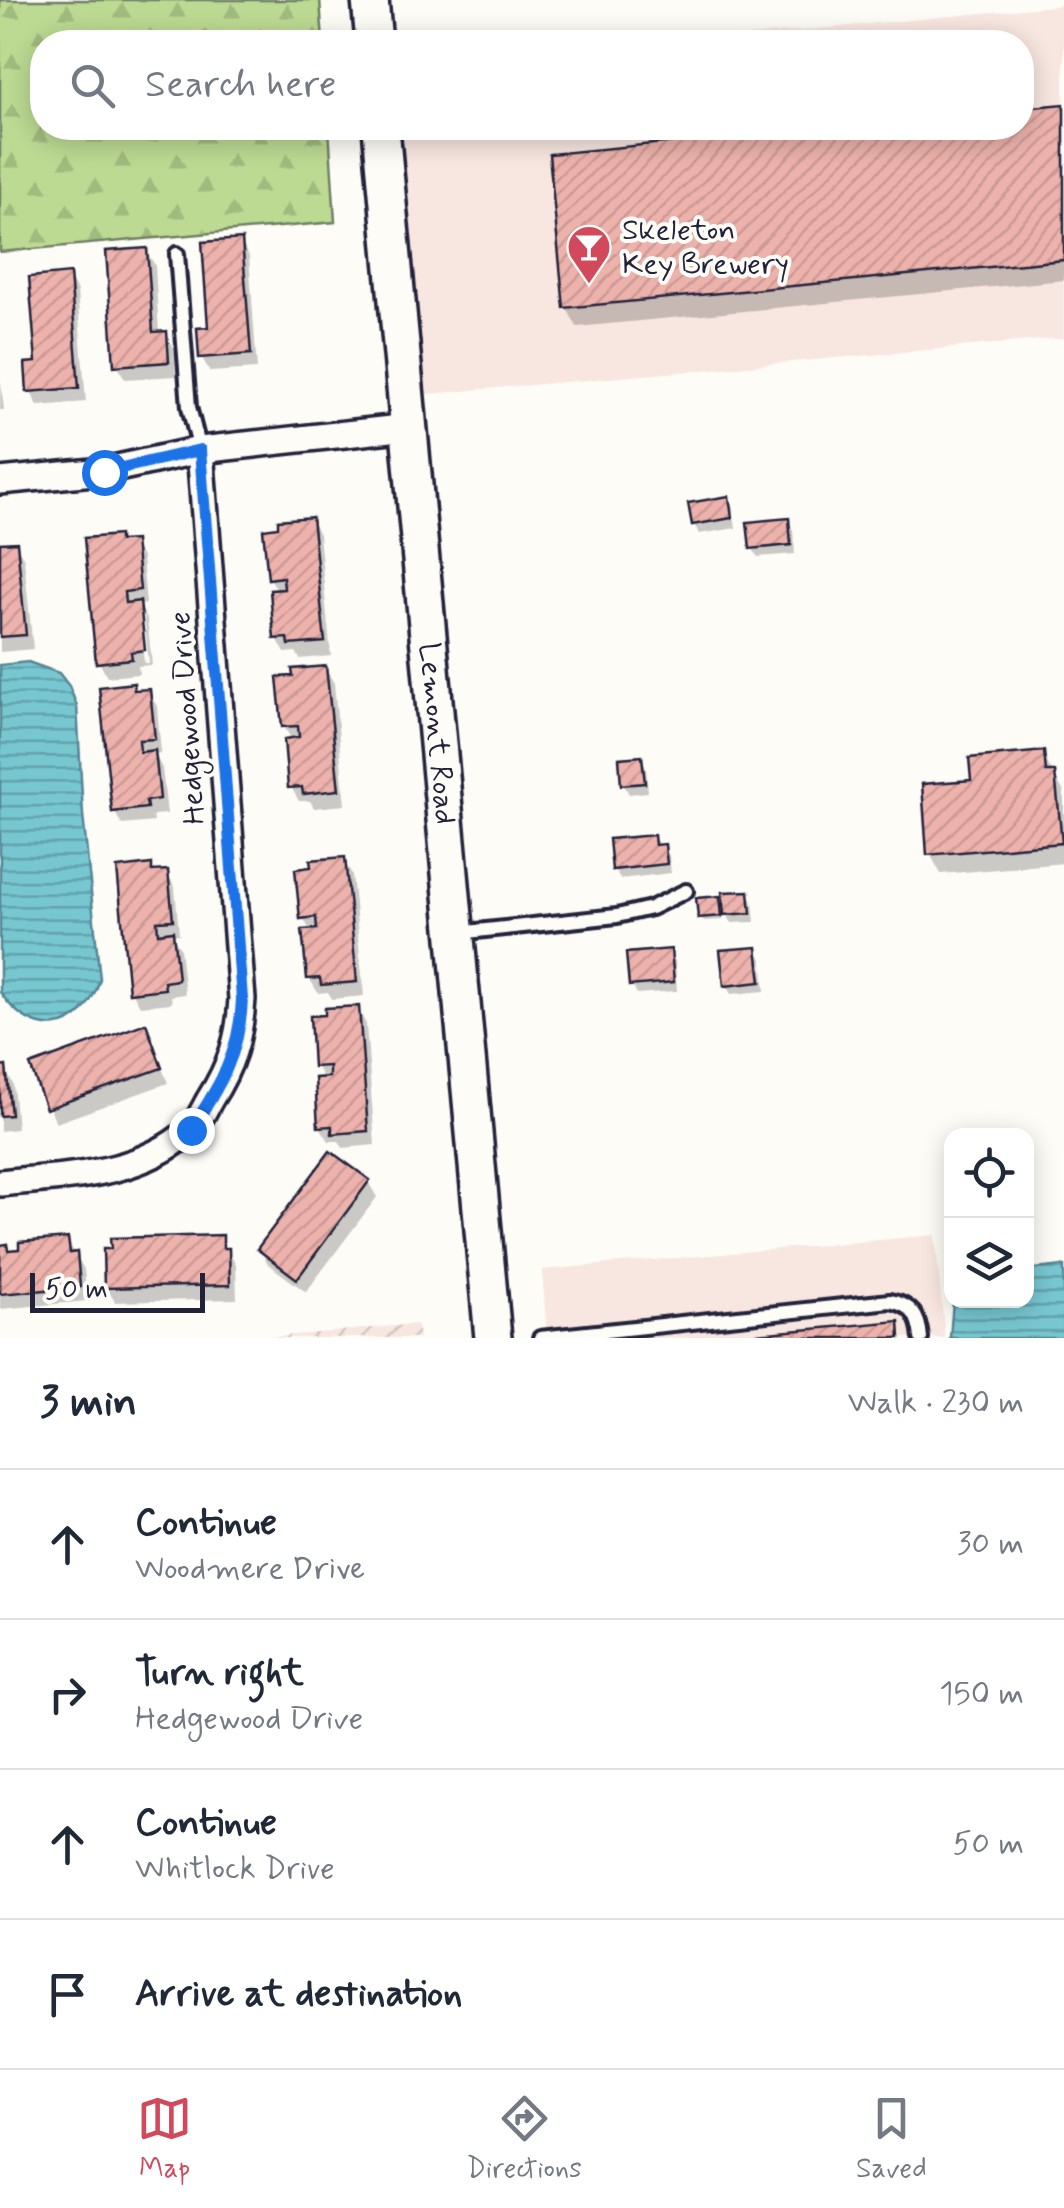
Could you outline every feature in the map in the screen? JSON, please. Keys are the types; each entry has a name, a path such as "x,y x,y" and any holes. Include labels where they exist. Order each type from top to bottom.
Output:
{"main road":[{"path":"370,0 373,30"},
{"name":"Lemont Road","path":"383,140 493,1338"}],"street":[{"path":"0,481 104,472 200,450 409,427"},
{"name":"Hedgewood Drive","path":"0,1182 117,1169 149,1156 191,1130 228,1071 236,1047 241,1023 240,982 200,450"}],"lane":[{"path":"177,254 188,407 200,450"},
{"path":"456,933 618,916 651,908 686,891"},
{"path":"540,1338 616,1334 890,1301 905,1304 913,1311 920,1323 921,1338"}],"shaded area":[{"path":"1064,5 1064,338 406,396 383,140 1034,140 1034,30 807,30"},
{"path":"935,1235 945,1338 547,1338 542,1270"},
{"path":"417,1324 419,1338 262,1338"}],"green space":[{"path":"0,0 320,0 322,30 30,30 30,140 330,140 335,222 0,252"}],"water":[{"path":"28,662 59,673 77,706 83,815 100,979 81,1012 55,1025 27,1018 0,992 0,665"},
{"path":"1064,1266 1064,1338 950,1338 952,1308 1034,1308 1034,1269"}],"building":[{"path":"1064,104 1064,260 564,308 549,154 695,140 1034,140 1034,107"},
{"path":"242,239 251,354 199,358 197,328 208,327 202,242"},
{"path":"147,248 153,332 167,331 169,362 114,366 106,251"},
{"path":"70,273 79,388 27,392 25,363 36,362 29,277"},
{"path":"729,496 732,518 692,525 688,503"},
{"path":"312,517 325,642 289,645 288,638 274,639 270,590 284,589 283,577 268,579 263,529 278,527 278,520"},
{"path":"789,518 791,545 750,549 747,522"},
{"path":"119,535 119,541 135,540 140,590 124,592 125,603 140,601 145,650 131,652 132,659 96,663 84,538"},
{"path":"17,542 26,635 0,637 0,543"},
{"path":"326,666 339,790 303,794 302,787 288,788 284,739 299,737 298,726 282,727 277,677 293,676 292,669"},
{"path":"134,683 134,690 150,689 155,739 139,740 140,752 155,750 160,799 146,801 147,808 112,812 99,687"},
{"path":"1044,751 1046,772 1055,772 1062,843 927,855 922,784 971,780 969,758"},
{"path":"642,756 645,783 621,785 619,758"},
{"path":"654,835 655,845 665,844 667,864 612,870 609,839"},
{"path":"345,857 357,982 321,985 320,978 307,979 302,930 317,929 316,917 300,919 295,869 311,867 310,860"},
{"path":"152,864 152,871 168,870 173,920 157,921 158,933 173,931 178,980 164,982 165,989 129,993 117,868"},
{"path":"749,891 751,913 724,915 722,892"},
{"path":"720,896 722,916 698,918 696,898"},
{"path":"757,947 761,982 724,986 720,950"},
{"path":"671,949 674,982 629,986 626,953"},
{"path":"359,1006 368,1131 332,1134 332,1126 318,1127 315,1078 329,1077 329,1066 313,1067 310,1016 325,1015 325,1008"},
{"path":"146,1023 162,1068 46,1109 30,1065"},
{"path":"6,1066 11,1115 0,1116 0,1067"},
{"path":"330,1151 370,1180 297,1279 257,1249"},
{"path":"223,1235 223,1248 229,1248 230,1285 104,1288 103,1249 111,1249 110,1238"},
{"path":"68,1238 70,1253 77,1252 80,1287 0,1294 0,1245 7,1244 8,1250 19,1249 19,1242"},
{"path":"899,1321 900,1338 711,1338"}],"place":[{"name":"Skeleton Key Brewery","path":"589,285"}],"route":[{"path":"104,472 200,450 242,999 241,1023 228,1071 191,1130"}]}
